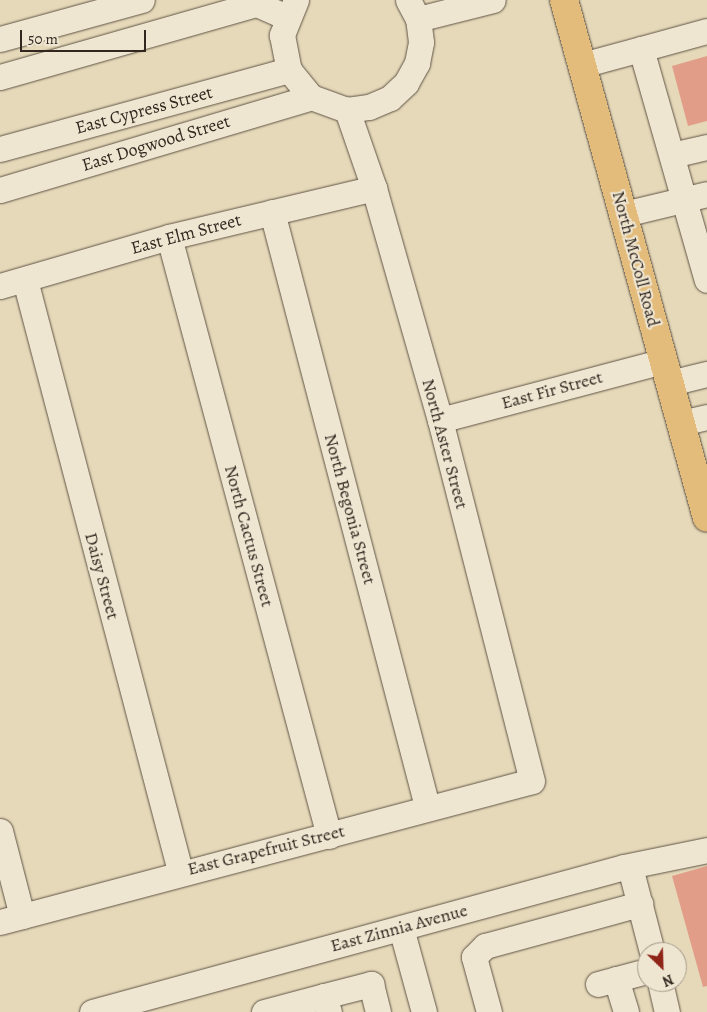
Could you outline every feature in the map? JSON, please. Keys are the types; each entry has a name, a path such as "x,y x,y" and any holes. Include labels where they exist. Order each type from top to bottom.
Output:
{"main road":[{"name":"North McColl Road","path":"564,0 707,518"}],"street":[{"path":"0,39 142,0"},
{"path":"0,77 257,4 291,8 282,35 289,70 311,97 347,110 369,107 390,98 406,83 417,63 421,42 413,10 493,0"},
{"path":"582,64 707,31"},
{"path":"642,48 672,155 696,197 707,280"},
{"name":"East Cypress Street","path":"0,149 289,70"},
{"name":"East Dogwood Street","path":"0,190 311,97"},
{"name":"North Aster Street","path":"347,110 374,188 440,420 532,781"},
{"path":"672,155 707,147"},
{"name":"East Elm Street","path":"0,286 169,237 374,188"},
{"path":"624,214 696,197"},
{"name":"North Begonia Street","path":"272,212 428,806"},
{"name":"North Cactus Street","path":"169,237 329,836"},
{"name":"Daisy Street","path":"25,280 180,872"},
{"name":"East Fir Street","path":"440,420 667,372 707,374"},
{"path":"681,423 707,417"},
{"name":"East Grapefruit Street","path":"11,919 180,872 329,836 428,806 532,781"},
{"path":"0,831 11,919"},
{"name":"East Zinnia Avenue","path":"92,1012 630,867 707,850"},
{"path":"630,867 650,942"},
{"path":"484,1011 474,957 485,946 640,904"},
{"path":"401,928 424,1012"},
{"path":"626,1012 607,982 637,974"},
{"path":"264,1012 326,1004 371,984 378,1012"},
{"path":"662,992 667,1012"}],"building":[{"path":"707,56 707,121 688,126 672,66"},
{"path":"707,866 707,986 703,987 672,876"}]}
